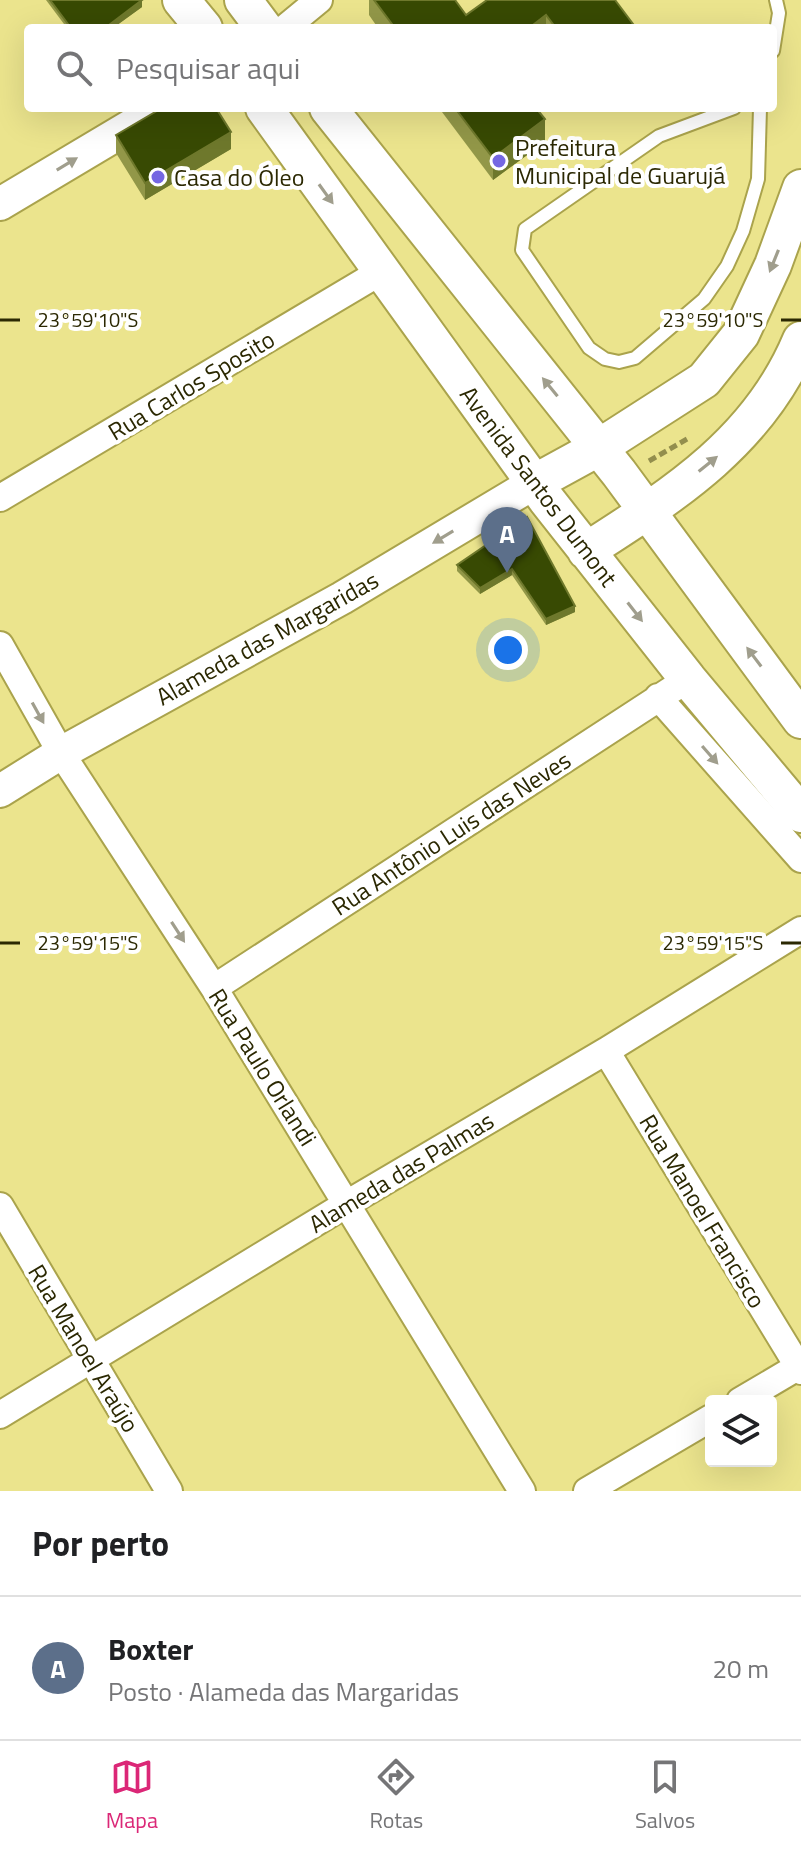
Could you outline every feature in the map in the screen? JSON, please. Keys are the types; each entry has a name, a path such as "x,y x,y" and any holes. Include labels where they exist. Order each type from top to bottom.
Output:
{"main road":[{"path":"181,0 201,24"},
{"path":"243,0 261,24"},
{"name":"Avenida Santos Dumont","path":"267,112 586,551 673,688 801,814"},
{"path":"331,112 598,448 801,720"},
{"path":"534,483 598,448 704,380 741,334 773,265 801,188"},
{"path":"586,551 647,513 731,446 770,397 801,340"}],"street":[{"path":"290,24 319,0"},
{"path":"0,204 154,112"},
{"name":"Rua Carlos Sposito","path":"0,498 382,271"},
{"name":"Alameda das Margaridas","path":"0,791 61,753 342,598 534,483"},
{"name":"Rua Paulo Orlandi","path":"0,645 61,753 214,988 522,1491"},
{"name":"Avenida Santos Dumont","path":"673,688 801,859"},
{"name":"Rua Antônio Luis das Neves","path":"214,988 673,688"},
{"name":"Alameda das Palmas","path":"0,1415 348,1203 606,1051 801,930"},
{"name":"Rua Manoel Francisco","path":"606,1051 800,1368"},
{"name":"Rua Manoel Araújo","path":"0,1206 169,1491"},
{"path":"751,1395 800,1368"},
{"path":"587,1491 705,1422"}],"lane":[{"path":"776,0 779,13 777,26"},
{"path":"723,112 659,136 525,229 522,250 589,348 605,359 619,362 635,358 704,299 727,266 743,231 758,179 760,112"}],"building":[{"path":"50,0 142,0 110,24 68,24"},
{"path":"374,0 455,0 466,15 487,0 615,0 633,24 553,24 546,15 534,24 392,24"},
{"name":"Casa do Óleo","path":"155,112 218,112 231,132 145,183 116,135"},
{"path":"458,112 539,112 545,119 493,158"},
{"path":"527,517 575,606 546,619 512,569 480,588 457,565"}],"place":[{"name":"Prefeitura Municipal de Guarujá","path":"499,161"},
{"name":"Casa do Óleo","path":"158,177"},
{"name":"Boxter","path":"507,573"}]}
